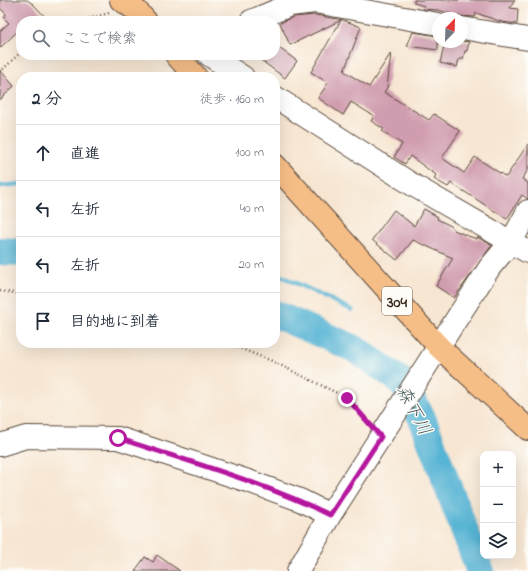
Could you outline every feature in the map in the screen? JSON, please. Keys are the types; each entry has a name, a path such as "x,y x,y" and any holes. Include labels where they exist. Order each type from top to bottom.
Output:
{"highway":[{"path":"181,60 191,72"},
{"name":"304","path":"280,171 439,347 528,429"}],"street":[{"path":"263,16 290,5 315,2 432,23"},
{"path":"468,29 528,38"},
{"path":"217,60 235,72"},
{"path":"280,100 413,185 519,247"},
{"path":"298,571 330,515 490,267 519,247 528,211"},
{"path":"0,445 26,437 118,438 252,482 300,500 330,515"}],"path":[{"path":"0,72 16,57"},
{"path":"0,291 16,293"},
{"path":"239,348 272,361 347,398 381,437"}],"building":[{"path":"0,0 27,0 44,16 16,16 16,33 0,48 0,31 9,23 4,18 6,14 0,8"},
{"path":"414,0 515,0 510,8 518,9 517,24 502,22 476,13 475,17 468,17 468,12 444,12 423,9 424,6 414,3"},
{"path":"315,15 343,20 361,27 344,71 369,87 391,53 387,88 384,92 429,120 434,114 460,131 442,158 464,173 475,157 506,177 528,144 528,170 522,179 528,183 528,199 522,195 507,219 451,183 448,187 434,179 436,175 410,156 405,164 394,157 402,144 382,131 384,129 371,121 374,116 351,102 343,115 318,98 328,83 311,72 341,20 290,45 280,23 293,17"},
{"path":"413,32 432,35 432,48 438,48 438,50 407,46"},
{"path":"444,48 468,48 467,51 465,51 463,59 459,59 457,67 440,63"},
{"path":"280,49 297,61 285,78 280,74 280,72 277,72 261,60 280,60"},
{"path":"0,70 14,86 0,100"},
{"path":"424,209 438,217 437,219 451,226 454,230 477,239 477,237 492,245 454,298 436,286 453,258 413,240 397,260 372,240 394,210 414,226"},
{"path":"157,555 180,571 135,571 145,557 153,562"}],"waterway":[{"path":"0,186 16,184"},
{"name":"森下川","path":"0,251 16,252"},
{"path":"280,275 352,310"},
{"name":"森下川","path":"280,316 355,349 401,381 422,418 480,571"}],"route":[{"path":"118,438 252,482 300,500 330,515 381,437 347,398"}]}
